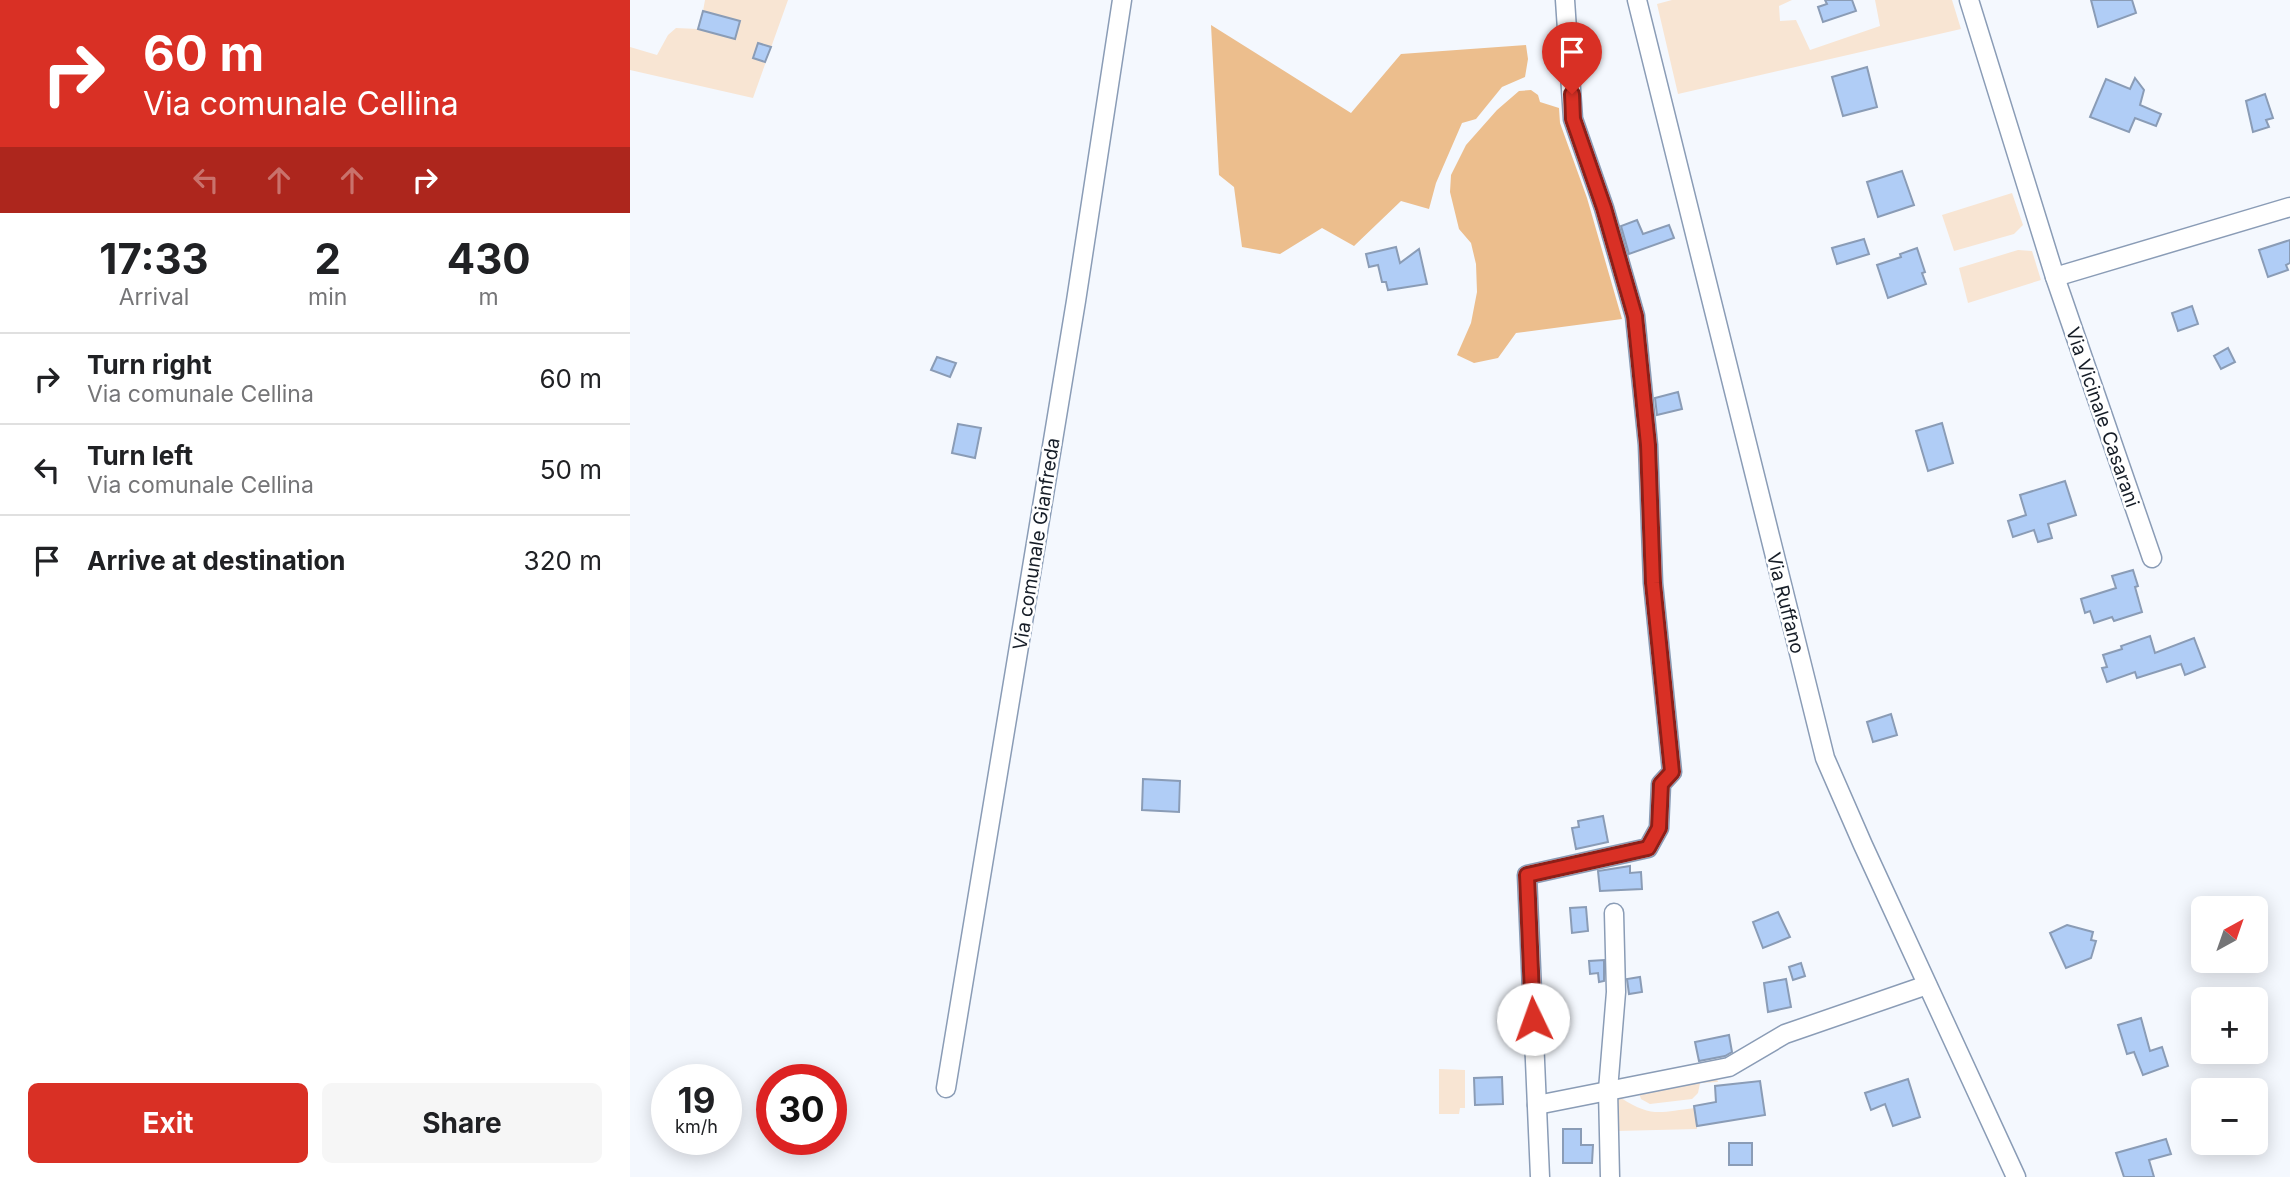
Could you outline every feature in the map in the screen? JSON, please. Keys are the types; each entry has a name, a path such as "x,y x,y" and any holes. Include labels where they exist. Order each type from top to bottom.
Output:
{"street":[{"name":"Via comunale Gianfreda","path":"946,1088 1076,301 1122,0"},
{"path":"1540,1177 1527,875 1648,848 1659,828 1661,784 1672,772 1653,583 1648,445 1635,316 1604,208 1573,119 1565,0"},
{"name":"Via Ruffano","path":"1637,0 1825,758 2016,1177"},
{"name":"Via Vicinale Casarani","path":"1969,0 2055,277 2152,558"},
{"path":"2055,277 2290,207"},
{"path":"1610,1177 1608,1090 1616,992 1614,913"},
{"path":"1537,1105 1729,1067 1785,1034 1927,985"}],"shaded area":[{"path":"705,0 788,0 753,98 630,70 630,47 657,55 668,35 676,28 698,29 735,39 739,21 703,11"},
{"path":"1672,0 1792,0 1779,6 1780,21 1796,20 1810,50 1880,26 1875,0 1952,0 1961,29 1678,94 1657,4"},
{"path":"1211,25 1351,113 1401,54 1526,45 1528,59 1525,77 1502,87 1476,119 1462,123 1436,183 1429,209 1401,201 1354,246 1322,228 1280,254 1242,247 1234,187 1219,175"},
{"path":"1531,90 1538,95 1540,102 1559,108 1560,123 1587,198 1622,319 1516,333 1498,358 1474,363 1457,355 1471,323 1477,292 1476,264 1471,243 1459,229 1450,192 1451,175 1466,145 1497,110 1519,91"},
{"path":"2012,193 2023,225 2014,234 1954,251 1942,215"},
{"path":"2018,250 2032,251 2041,280 1968,303 1959,268"},
{"path":"1439,1069 1465,1070 1465,1108 1460,1108 1459,1114 1439,1114"},
{"path":"1716,1075 1718,1082 1700,1083 1698,1093 1692,1099 1650,1104 1641,1099 1637,1087"},
{"path":"1621,1098 1641,1109 1656,1112 1695,1108 1697,1129 1616,1131 1617,1101"}],"building":[{"path":"1825,0 1852,0 1856,11 1823,22 1818,7 1827,4"},
{"path":"2091,0 2132,0 2136,13 2098,27"},
{"path":"703,11 740,21 735,39 698,29"},
{"path":"758,43 771,47 765,62 753,58"},
{"path":"1867,67 1877,107 1843,116 1832,77"},
{"path":"2135,78 2144,90 2140,105 2161,114 2156,126 2135,118 2129,132 2090,117 2106,79 2130,89"},
{"path":"2265,94 2273,118 2266,120 2269,127 2253,132 2246,101"},
{"path":"1902,171 1914,205 1878,217 1867,182"},
{"path":"1637,220 1643,234 1669,225 1674,238 1629,254 1621,226"},
{"path":"1864,239 1869,254 1837,264 1832,248"},
{"path":"2290,240 2290,263 2286,265 2288,270 2268,277 2259,250"},
{"path":"1396,247 1400,263 1419,249 1427,284 1388,290 1386,282 1382,282 1378,265 1369,267 1366,254"},
{"path":"1917,248 1926,284 1888,298 1877,265"},
{"path":"2192,306 2198,324 2178,331 2172,313"},
{"path":"2228,348 2235,362 2221,369 2214,356"},
{"path":"937,357 956,363 950,377 931,370"},
{"path":"1678,392 1682,409 1657,415 1655,398"},
{"path":"1942,423 1953,463 1928,471 1916,431"},
{"path":"958,424 981,428 975,458 952,453"},
{"path":"2065,481 2076,515 2048,524 2052,538 2038,542 2034,530 2013,537 2008,521 2026,515 2020,495"},
{"path":"2133,570 2142,612 2114,621 2112,617 2094,623 2090,611 2085,613 2081,599 2116,588 2112,576"},
{"path":"2150,636 2155,653 2194,638 2205,667 2185,675 2181,664 2137,678 2135,672 2107,682 2102,668 2107,667 2103,655"},
{"path":"1891,714 1897,735 1873,742 1867,722"},
{"path":"1143,779 1180,781 1179,812 1142,810"},
{"path":"1603,816 1608,842 1576,849 1572,828 1579,827 1578,821"},
{"path":"1630,866 1630,873 1641,872 1642,889 1600,891 1598,871"},
{"path":"1586,907 1588,931 1572,933 1570,908"},
{"path":"1778,912 1790,937 1763,948 1753,922"},
{"path":"2067,925 2093,932 2091,940 2096,941 2091,958 2066,968 2050,933"},
{"path":"1604,960 1604,981 1599,982 1598,973 1590,974 1589,961"},
{"path":"1801,963 1805,976 1793,980 1789,967"},
{"path":"1640,977 1642,992 1629,994 1627,979"},
{"path":"1786,979 1791,1007 1768,1012 1764,983"},
{"path":"2141,1018 2150,1051 2162,1047 2168,1066 2143,1075 2134,1052 2127,1054 2118,1025"},
{"path":"1729,1035 1732,1052 1699,1061 1695,1042"},
{"path":"1502,1077 1503,1104 1475,1105 1474,1078"},
{"path":"1908,1079 1920,1117 1893,1126 1885,1104 1871,1110 1865,1093"},
{"path":"1760,1081 1765,1115 1697,1126 1694,1106 1716,1102 1715,1086"},
{"path":"1563,1129 1581,1129 1581,1145 1593,1145 1592,1163 1563,1163"},
{"path":"2166,1139 2171,1154 2149,1160 2154,1177 2124,1177 2116,1153"},
{"path":"1729,1143 1752,1143 1752,1165 1729,1165"}],"route":[{"path":"1533,1019 1527,875 1648,848 1659,828 1661,784 1672,772 1653,583 1648,445 1635,316 1604,208 1573,119 1572,94"}]}
